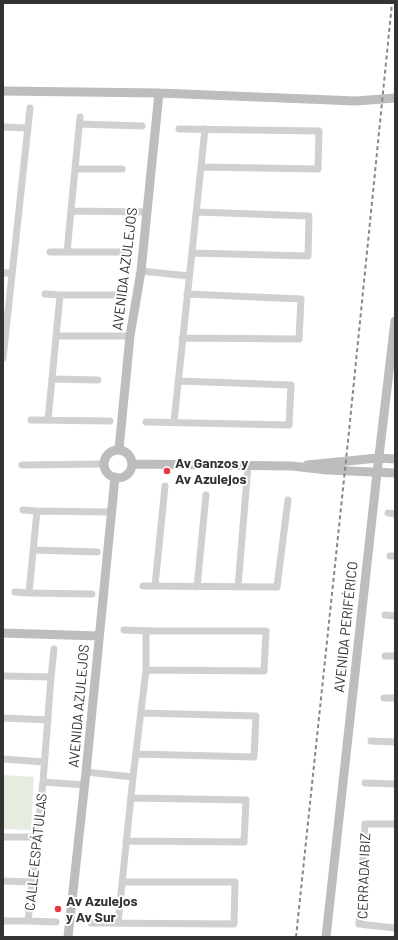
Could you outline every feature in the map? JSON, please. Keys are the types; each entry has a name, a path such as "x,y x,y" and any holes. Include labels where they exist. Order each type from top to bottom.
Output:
{"main road":[{"path":"3,91 159,93 356,101 395,98"},
{"name":"AVENIDA AZULEJOS","path":"119,449 130,336 146,271 147,212 159,93"},
{"name":"AVENIDA PERIFÉRICO","path":"326,937 378,458 395,321"},
{"path":"119,449 124,450 130,456 132,464 130,472 127,475 115,478 106,471 104,459 107,455 119,449"},
{"path":"328,466 352,460 378,458 395,459"},
{"path":"132,464 328,466 351,471 395,474"},
{"name":"AVENIDA AZULEJOS","path":"68,937 85,785 115,478"},
{"path":"3,633 99,636"}],"street":[{"path":"3,358 5,320 12,273 30,108"},
{"path":"66,252 79,120 142,126"},
{"path":"3,127 28,128"},
{"path":"180,129 319,131 318,169 201,167"},
{"path":"174,422 205,129"},
{"path":"75,169 122,169"},
{"path":"71,211 147,212"},
{"path":"192,253 308,256 309,216 196,212"},
{"path":"50,252 127,252"},
{"path":"146,271 189,276"},
{"path":"3,273 12,273"},
{"path":"46,294 125,295"},
{"path":"182,338 299,339 301,299 187,294"},
{"path":"48,420 60,295"},
{"path":"56,336 130,336"},
{"path":"52,379 98,380"},
{"path":"146,422 289,425 291,385 178,380"},
{"path":"30,420 110,422"},
{"path":"351,471 352,460"},
{"path":"22,465 104,464"},
{"path":"238,587 248,466"},
{"path":"155,586 165,486"},
{"path":"197,587 206,495"},
{"path":"143,586 277,587 288,500"},
{"path":"23,510 112,511"},
{"path":"29,593 37,511"},
{"path":"34,550 97,552"},
{"path":"15,592 92,594"},
{"path":"385,615 395,616"},
{"path":"124,630 266,631 264,671 146,670"},
{"path":"118,923 146,670 146,631"},
{"name":"CALLE ESPÁTULAS","path":"3,921 28,921 43,782 54,650"},
{"path":"385,656 395,656"},
{"path":"3,676 51,677"},
{"path":"384,698 395,698"},
{"path":"136,754 254,756 256,716 141,713"},
{"path":"3,718 48,720"},
{"path":"371,741 395,742"},
{"path":"3,759 44,762"},
{"path":"86,772 133,777"},
{"name":"CALLE ESPÁTULAS","path":"43,782 85,785"},
{"path":"365,783 395,784"},
{"path":"126,841 244,842 246,800 131,798"},
{"name":"CERRADA IBIZ","path":"395,824 365,824 359,924 395,928"},
{"path":"3,837 37,837"},
{"path":"3,881 32,882"},
{"path":"91,923 234,924 235,882 122,882"},
{"path":"28,921 56,922"}],"shaded area":[{"path":"3,775 34,777 31,830 3,829"}],"railway":[{"path":"296,937 392,3"}],"place":[{"name":"Av Ganzos y Av Azulejos","path":"167,471"},
{"name":"Av Azulejos y Av Sur","path":"58,909"}]}
